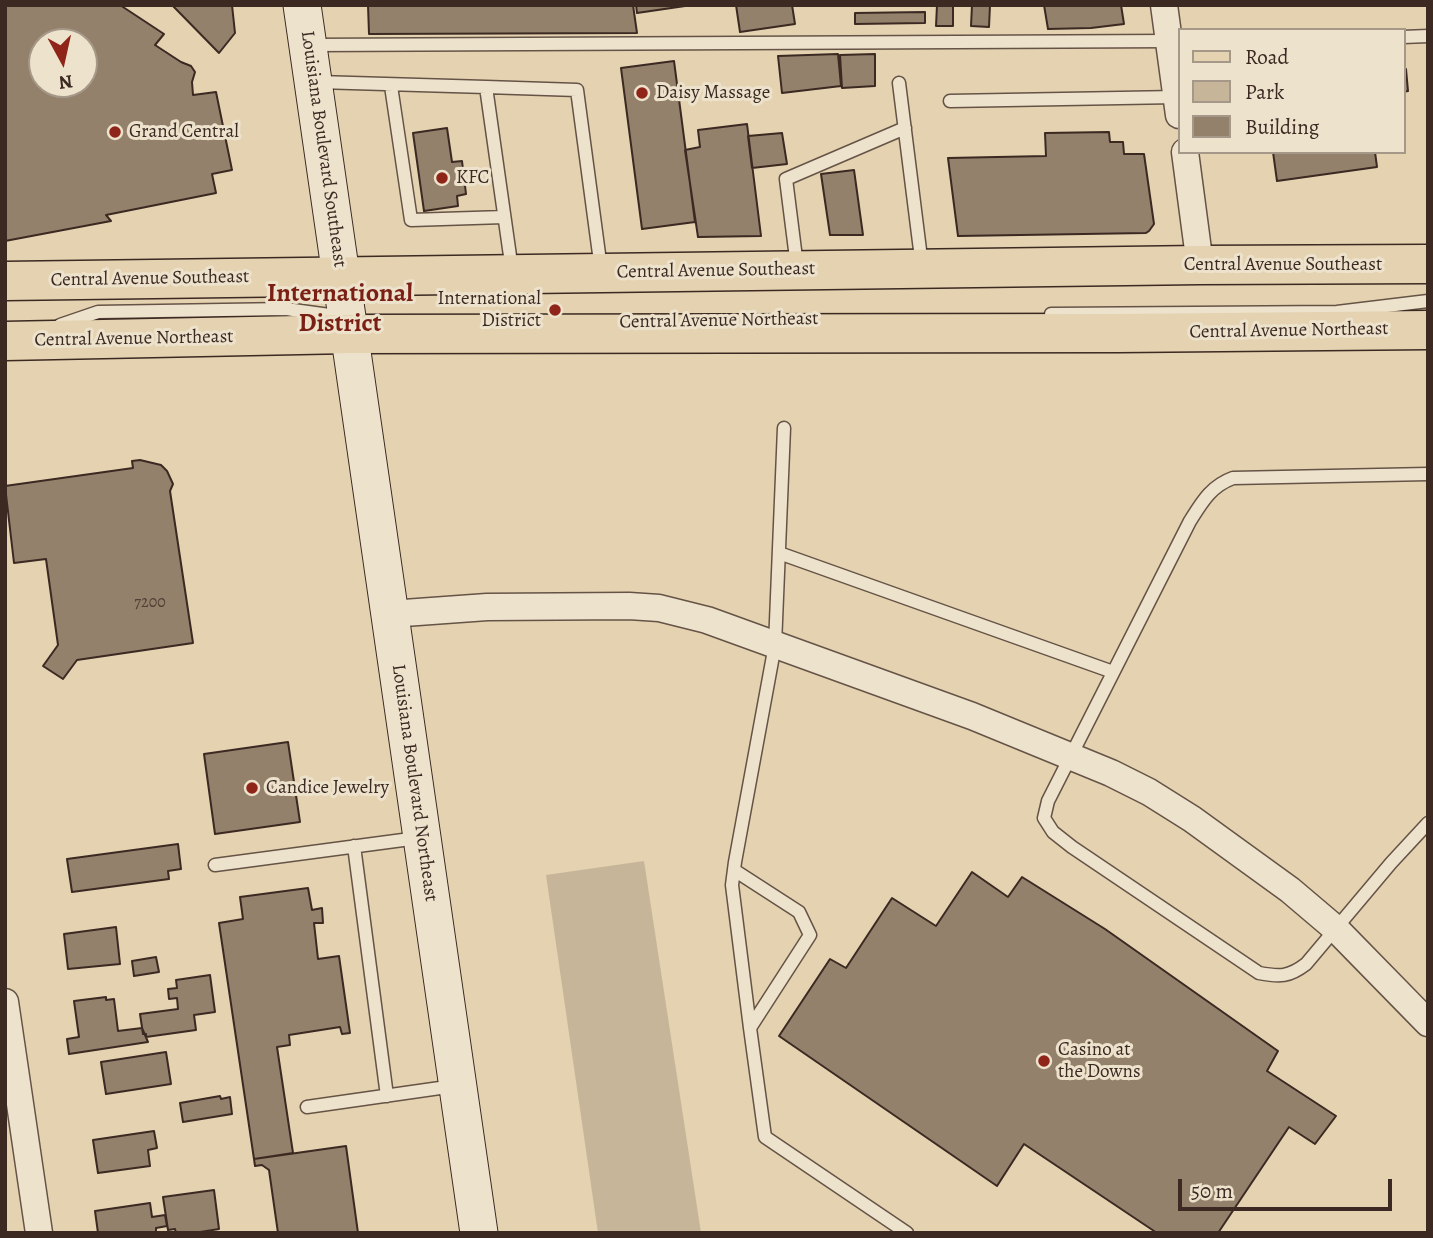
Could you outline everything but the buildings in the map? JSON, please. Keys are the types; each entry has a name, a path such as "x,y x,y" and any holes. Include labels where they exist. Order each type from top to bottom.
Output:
{"main road":[{"name":"Louisiana Boulevard Southeast","path":"302,5 342,276 358,323"},
{"name":"Central Avenue Southeast","path":"5,281 1428,264"},
{"name":"Central Avenue Northeast","path":"10,341 358,323 1118,333 1428,330"},
{"name":"Louisiana Boulevard Northeast","path":"358,323 390,614 479,1233"}],"street":[{"path":"1164,5 1174,41 1178,106"},
{"path":"1185,154 1200,265"},
{"path":"390,614 487,607 629,606 683,613 972,716 1149,792 1192,819 1290,890 1336,929 1428,1023"},
{"path":"5,1002 39,1233"}],"lane":[{"path":"1405,37 1428,36"},
{"path":"309,46 1174,41"},
{"path":"313,82 577,90 601,272"},
{"path":"899,83 922,268"},
{"path":"391,86 411,220 504,217"},
{"path":"486,88 512,274"},
{"path":"950,101 1178,106"},
{"path":"798,270 786,179 905,128"},
{"name":"Central Avenue Northeast","path":"1040,315 1337,312 1428,301"},
{"name":"Central Avenue Northeast","path":"358,323 818,320"},
{"path":"784,428 775,645 732,885 765,1137 907,1233"},
{"path":"1428,474 1256,476 1220,482 1207,494 1190,521 1070,756 1048,802 1045,818 1053,832 1259,973 1282,977 1293,974 1306,964 1428,823"},
{"path":"779,552 1113,672"},
{"path":"215,865 422,837"},
{"path":"354,846 387,1096"},
{"path":"734,870 799,912 810,935 750,1028"},
{"path":"307,1107 458,1085"}],"green space":[{"path":"644,861 701,1233 598,1233 546,875"}],"place":[{"name":"Daisy Massage","path":"642,93"},
{"name":"Grand Central","path":"115,132"},
{"name":"KFC","path":"442,178"},
{"name":"International District","path":"555,310"},
{"name":"Candice Jewelry","path":"252,788"},
{"name":"Casino at the Downs","path":"1044,1061"}],"district":[{"name":"International District","path":"340,310"}]}
